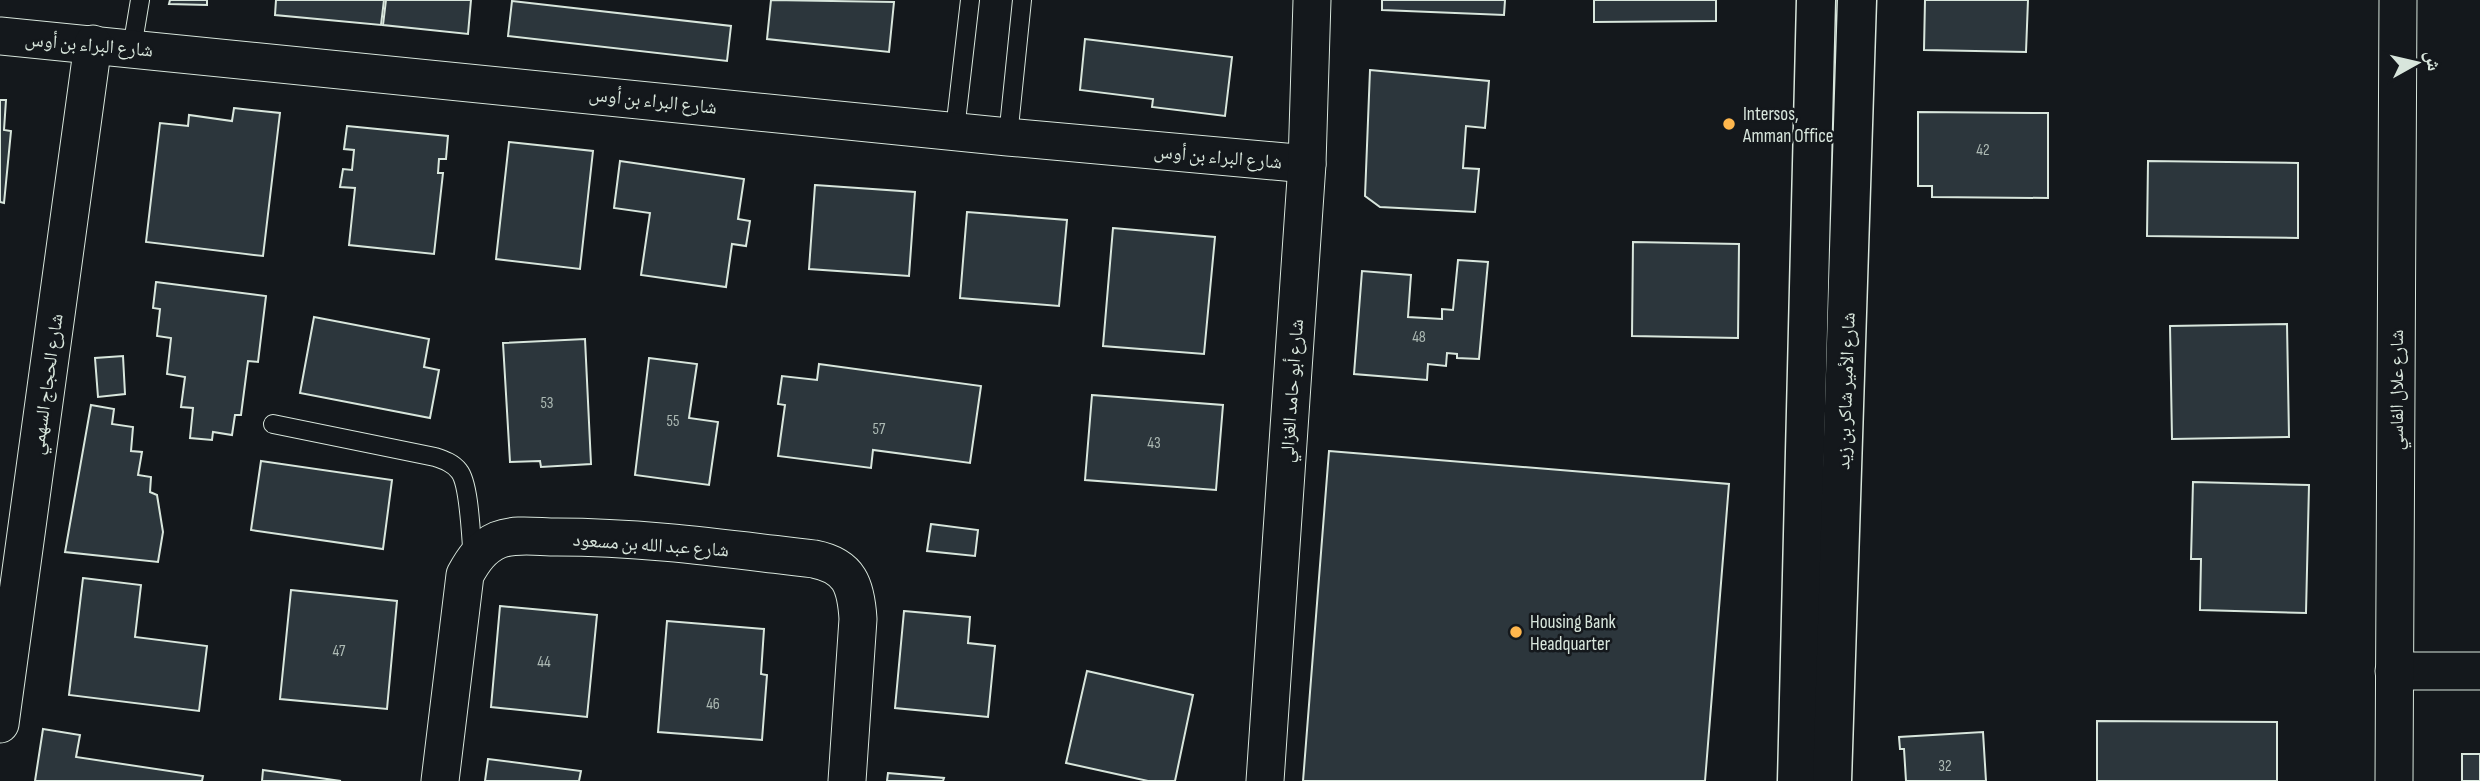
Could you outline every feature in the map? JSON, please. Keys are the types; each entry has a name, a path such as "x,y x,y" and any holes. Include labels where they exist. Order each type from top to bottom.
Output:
{"main road":[{"name":"شارع الأمير شاكر بن زيد","path":"1797,781 1816,0"},
{"name":"شارع الأمير شاكر بن زيد","path":"1832,781 1857,0"}],"street":[{"name":"شارع أبو حامد الغزالي","path":"1265,781 1307,164 1312,0"},
{"name":"شارع علال الفاسي","path":"2394,781 2398,0"},
{"name":"شارع البراء بن أوس","path":"0,36 1008,137 1307,164"},
{"name":"شارع الحجاج السهمي","path":"0,724 93,44"},
{"name":"شارع عبد الله بن مسعود","path":"473,560 486,547 500,540 596,537 675,543 829,562 851,580 858,619 847,781"},
{"path":"440,781 465,575 473,560"},
{"path":"2394,671 2480,671"}],"lane":[{"path":"132,48 140,0"},
{"path":"955,130 970,0"},
{"path":"1008,137 1022,0"},
{"path":"273,424 449,462 460,471 465,484 473,560"}],"building":[{"path":"170,0 207,0 207,5 169,4"},
{"path":"276,0 384,0 381,25 275,15"},
{"path":"386,0 471,0 468,34 383,25"},
{"path":"771,0 894,2 889,52 767,39"},
{"path":"1382,0 1505,0 1504,15 1382,10"},
{"path":"1594,0 1716,0 1716,21 1594,22"},
{"path":"1925,0 2028,0 2026,52 1924,50"},
{"path":"512,1 731,26 727,61 508,36"},
{"path":"1085,39 1232,57 1225,116 1152,107 1153,99 1080,90"},
{"path":"1370,70 1489,81 1485,128 1466,126 1463,168 1479,169 1475,212 1380,207 1365,196"},
{"path":"0,100 6,100 4,130 11,131 4,203 0,202"},
{"path":"234,108 280,113 263,256 146,242 160,123 188,126 189,115 232,121"},
{"path":"1918,112 2048,113 2048,198 1932,197 1932,186 1918,186"},
{"path":"347,126 448,136 446,159 439,159 438,173 443,173 434,254 349,245 355,188 340,187 343,169 352,170 354,150 344,149"},
{"path":"509,142 593,151 580,269 496,259"},
{"path":"620,161 744,179 738,219 750,221 746,246 732,244 726,287 641,275 650,213 614,208"},
{"path":"2148,161 2298,163 2298,238 2147,236"},
{"path":"815,185 915,192 909,276 809,269"},
{"path":"967,212 1067,220 1059,306 960,298"},
{"path":"1113,228 1215,237 1204,354 1103,346"},
{"path":"1633,242 1739,244 1738,338 1632,336"},
{"path":"1458,260 1488,262 1479,359 1457,358 1457,354 1447,353 1446,366 1428,364 1427,380 1354,374 1362,271 1411,275 1408,317 1442,319 1442,309 1453,310"},
{"path":"156,282 266,296 258,362 248,361 241,415 235,415 232,435 213,432 212,440 190,438 193,408 181,407 185,377 167,374 171,338 157,336 160,309 153,308"},
{"path":"314,317 429,339 424,367 439,370 430,418 300,393"},
{"path":"2287,324 2289,437 2172,439 2170,326"},
{"path":"585,339 591,464 541,467 540,461 510,462 503,343"},
{"path":"123,356 125,394 98,397 95,358"},
{"path":"649,358 697,364 689,418 718,422 709,485 635,475"},
{"path":"819,364 981,386 970,463 873,450 871,468 778,456 785,405 778,404 782,376 817,380"},
{"path":"1092,395 1223,405 1216,490 1085,480"},
{"path":"91,405 114,409 112,424 133,427 131,451 142,452 138,475 151,477 150,492 157,495 163,532 158,562 65,552"},
{"name":"Housing Bank Headquarter","path":"1329,451 1729,484 1705,781 1303,781"},
{"path":"261,461 392,480 383,549 251,530"},
{"path":"2193,482 2309,485 2306,613 2200,610 2201,559 2191,559"},
{"path":"931,524 978,530 975,556 927,551"},
{"path":"83,578 141,585 135,637 207,646 199,711 69,695"},
{"path":"291,590 397,601 387,709 280,699"},
{"path":"500,606 597,615 587,717 491,707"},
{"path":"904,611 970,617 968,643 995,646 988,717 895,708"},
{"path":"667,621 764,629 761,674 767,675 762,740 658,732"},
{"path":"1087,671 1193,695 1175,781 1148,781 1066,763"},
{"path":"2097,721 2277,722 2277,781 2097,781"},
{"path":"43,729 80,735 76,757 203,776 202,781 35,781"},
{"path":"1983,732 1986,781 1906,781 1904,749 1900,749 1899,737"},
{"path":"2462,754 2480,754 2480,781 2462,781"},
{"path":"488,759 581,771 579,781 485,781"},
{"path":"263,770 341,781 262,781"},
{"path":"888,773 944,778 943,781 887,781"}],"place":[{"name":"Intersos, Amman Office","path":"1729,124"},
{"name":"Housing Bank Headquarter","path":"1516,632"}]}
